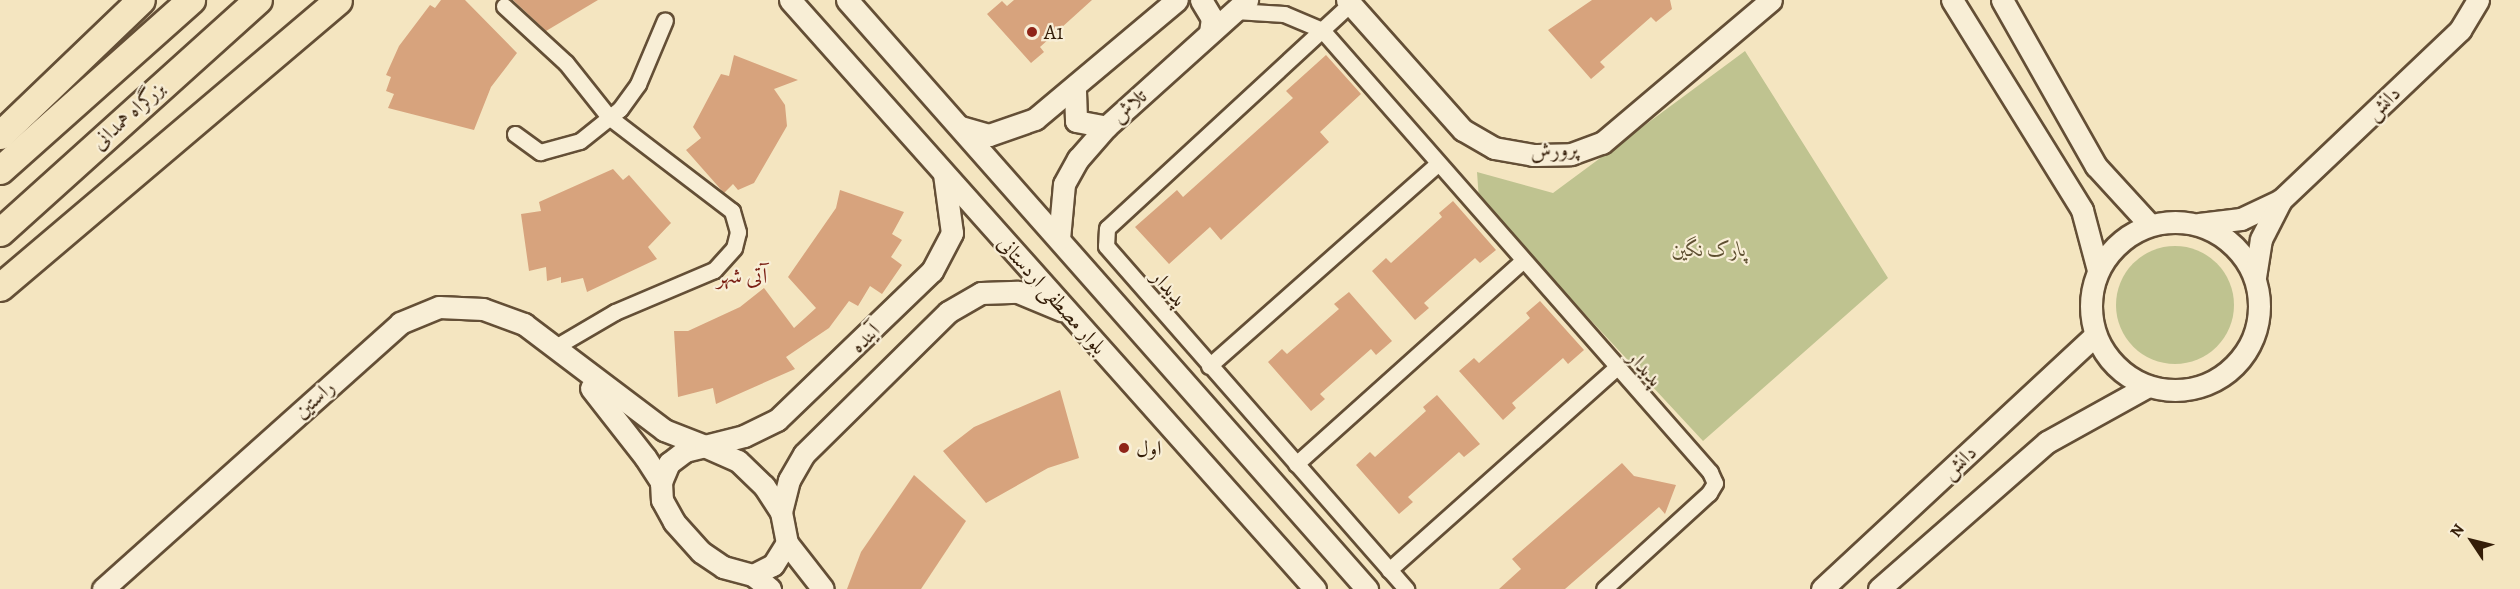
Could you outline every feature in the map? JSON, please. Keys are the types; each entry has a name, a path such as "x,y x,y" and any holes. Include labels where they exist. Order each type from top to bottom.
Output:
{"highway":[{"path":"0,135 141,0"},
{"name":"بزرگراه همدانی","path":"0,170 191,0"},
{"name":"بزرگراه همدانی","path":"0,232 258,0"},
{"path":"0,287 338,0"}],"street":[{"name":"بلوار مصطفی اردستانی","path":"790,0 1315,589"},
{"name":"بلوار مصطفی اردستانی","path":"847,0 1367,589"},
{"path":"961,127 989,135 1011,132 1075,91 1177,0"},
{"path":"1201,0 1212,18 1210,32"},
{"name":"پرورش","path":"1348,2 1463,130 1494,148 1532,155 1571,154 1602,143 1771,0"},
{"path":"1952,0 2082,210 2098,270 2091,313 2095,335 2113,363 2148,386 2201,386 2225,374 2244,355 2256,330 2255,277 2261,239 2281,200"},
{"path":"2002,0 2096,166 2150,225"},
{"name":"دانش","path":"2281,200 2460,30 2478,0"},
{"path":"1322,30 1348,2"},
{"name":"تلاش","path":"1059,239 1064,184 1106,127 1241,5"},
{"name":"پدیدار","path":"1241,5 1284,14 1322,30 1617,367 1715,483 1604,589"},
{"path":"504,6 566,63 609,117 732,211 738,232 734,248 714,270 615,312 557,346"},
{"path":"515,134 540,152 558,150 580,141 609,117 638,84 666,20"},
{"name":"پدیدار","path":"1322,30 1107,228 1107,246 1116,260 1406,589"},
{"path":"1075,91 1076,121 1106,127"},
{"path":"1209,366 1437,164"},
{"name":"آینده","path":"705,446 744,436 777,420 932,271 952,233 944,174"},
{"path":"2098,270 2128,235 2150,225 2199,224 2241,219 2281,200"},
{"path":"2199,224 2223,236 2255,277"},
{"path":"1296,464 1522,261"},
{"path":"781,512 804,453 948,312 981,293 1018,292 1066,312"},
{"name":"راستین","path":"103,589 400,323 439,307 483,309 524,324 557,346"},
{"name":"دانش","path":"1822,589 2095,335"},
{"path":"557,346 636,414 738,461 764,486 781,512 788,543 823,589"},
{"path":"557,346 661,482 662,500 674,522 700,552 723,567 753,575 770,589"},
{"path":"1389,570 1617,367"},
{"name":"دانش","path":"1879,589 2047,442 2148,386"},
{"path":"661,482 677,457 705,446"},
{"path":"753,575 773,565 788,543"}],"green space":[{"name":"پارک نگین","path":"1745,51 1888,278 1703,441 1479,200 1477,172 1553,193"},
{"path":"2175,246 2198,250 2217,263 2230,282 2234,305 2230,328 2217,347 2198,360 2175,364 2152,360 2133,347 2120,328 2116,305 2120,282 2133,263 2152,250"}],"building":[{"path":"441,0 465,0 517,53 491,87 474,130 388,108 394,94 386,91 391,77 386,75 399,46 430,5 435,8"},
{"path":"513,0 598,0 546,31"},
{"name":"A1","path":"1014,0 1092,0 1040,47 1044,52 1031,63 987,14 1002,1 1007,6"},
{"path":"1592,0 1670,0 1672,9 1656,22 1651,17 1600,62 1605,67 1591,79 1548,30"},
{"path":"734,55 798,80 774,89 785,105 787,126 754,183 738,190 733,184 724,193 686,150 701,138 693,127 721,74 729,76"},
{"path":"1326,55 1361,94 1320,132 1329,142 1221,240 1210,227 1169,264 1135,227 1177,190 1183,197 1293,98 1286,91"},
{"path":"613,169 623,180 629,175 671,223 648,247 657,259 587,292 583,278 561,283 561,277 547,281 546,267 529,271 521,214 541,211 539,202"},
{"path":"840,190 904,212 892,234 902,240 891,257 902,265 882,294 870,286 858,306 849,301 829,328 786,357 795,369 716,404 713,388 678,397 674,331 688,331 740,307 764,288 794,328 816,308 788,277 836,208"},
{"path":"1453,201 1496,250 1480,263 1475,258 1424,303 1429,308 1415,320 1372,271 1386,258 1391,263 1442,217 1439,213"},
{"path":"1349,292 1392,341 1376,355 1371,349 1320,394 1325,399 1311,411 1268,362 1282,349 1287,354 1339,309 1334,304"},
{"path":"1540,301 1584,350 1568,364 1563,358 1512,403 1516,408 1503,420 1459,371 1474,358 1479,363 1530,318 1526,313"},
{"path":"1060,390 1079,458 1048,468 986,503 943,451 974,427"},
{"path":"1437,395 1480,444 1464,457 1459,452 1408,497 1413,502 1399,514 1356,465 1370,452 1375,457 1426,411 1423,407"},
{"path":"1622,463 1634,476 1676,485 1665,514 1659,507 1565,589 1499,589 1521,569 1512,559"},
{"path":"914,475 966,521 921,589 847,589 861,552"}],"place":[{"name":"A1","path":"1032,32"},
{"name":"اول","path":"1124,448"}],"district":[{"name":"آتی شهر","path":"742,277"}]}
